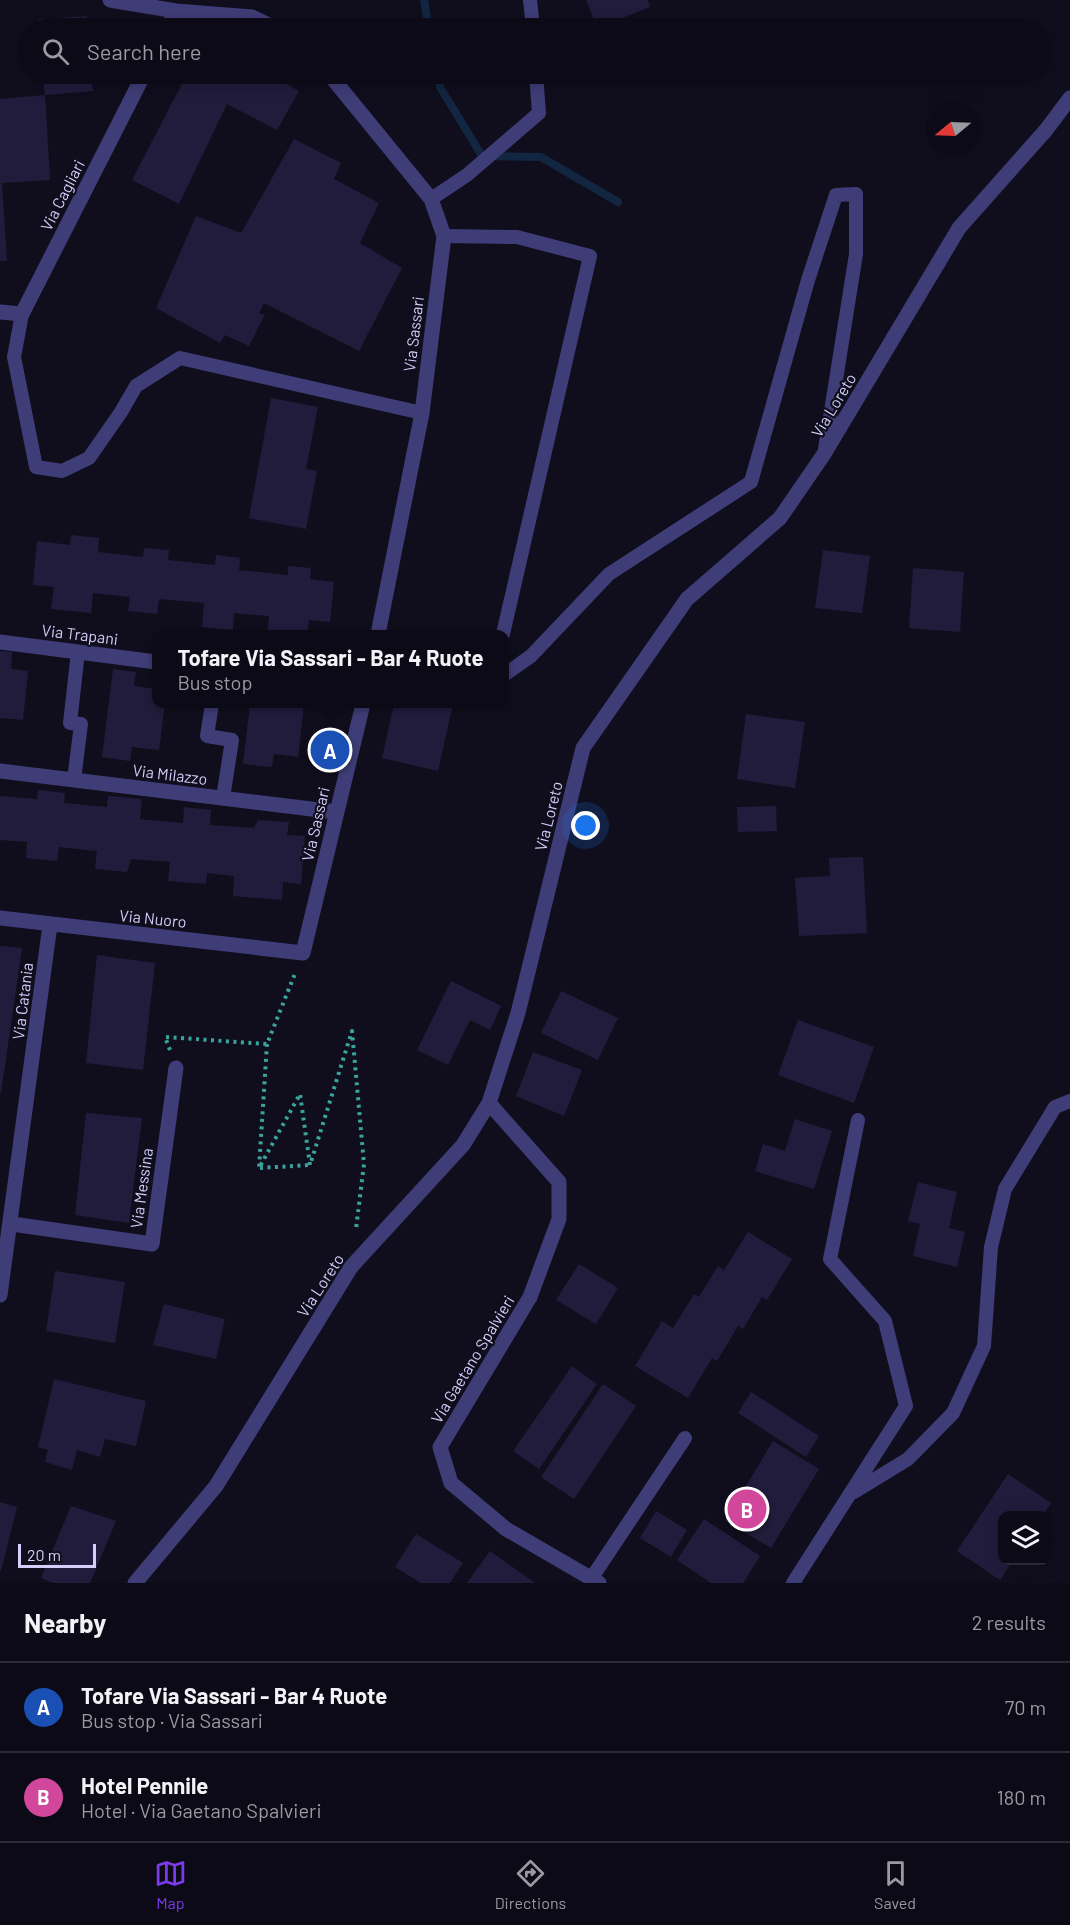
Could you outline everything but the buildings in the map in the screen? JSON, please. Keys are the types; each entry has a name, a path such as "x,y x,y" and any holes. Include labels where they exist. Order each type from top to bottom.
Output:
{"street":[{"path":"110,0 176,11 254,18"},
{"path":"172,18 176,11"},
{"name":"Via Cagliari","path":"22,314 139,84"},
{"name":"Via Sassari","path":"337,84 432,199 444,236 422,412 379,630"},
{"name":"Via Loreto","path":"135,1583 216,1486 351,1267 464,1145 489,1103 518,1013 582,748 687,599 780,518 824,454 959,228 1046,130 1070,98"},
{"path":"0,312 22,314"},
{"name":"Via Trapani","path":"0,642 152,661"},
{"name":"Via Sassari","path":"303,953 362,708"},
{"name":"Via Milazzo","path":"0,771 336,812"},
{"name":"Via Nuoro","path":"0,918 303,953"},
{"name":"Via Catania","path":"0,1295 12,1224 50,925"},
{"name":"Via Messina","path":"12,1224 152,1244 176,1068"},
{"name":"Via Gaetano Spalvieri","path":"489,1103 559,1182 559,1219 530,1297 441,1447 451,1484 506,1529 595,1581"}],"lane":[{"path":"530,0 531,18"},
{"path":"432,199 467,175 539,113 537,84"},
{"path":"509,671 531,656 609,574 751,482 808,280 836,195 856,194 856,254 824,454"},
{"path":"444,236 517,237 590,256 504,630"},
{"path":"22,314 14,357 36,467 62,471 89,458 122,412 136,386 180,358 422,412"},
{"path":"74,780 81,724 70,723 78,652"},
{"path":"211,708 207,736 232,740 223,798"},
{"path":"850,1494 908,1459 953,1413 984,1346 991,1247 1005,1189 1055,1107 1070,1101"},
{"path":"793,1583 906,1406 885,1321 830,1259 858,1120"},
{"path":"595,1581 685,1438"}],"path":[{"path":"259,1168 267,1044 303,953"},
{"path":"310,1165 352,1031 364,1164 356,1233"},
{"path":"176,1068 165,1038 267,1044"},
{"path":"259,1168 300,1094 310,1165"},
{"path":"259,1168 310,1165"}],"waterway":[{"path":"424,0 427,18"},
{"path":"439,84 482,156 541,157 618,202"}],"place":[{"name":"Tofare Via Sassari - Bar 4 Ruote","path":"330,750"},
{"name":"Hotel Pennile","path":"747,1509"}]}
